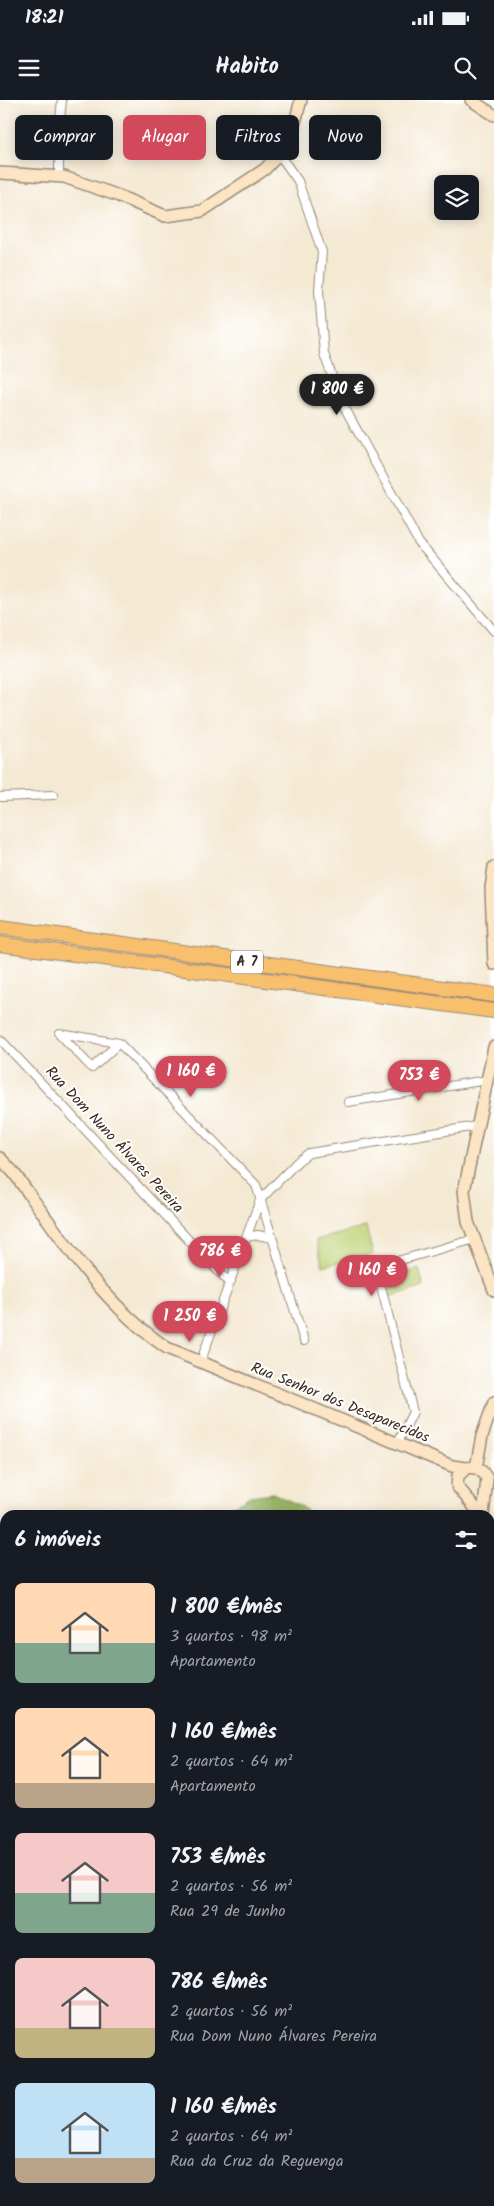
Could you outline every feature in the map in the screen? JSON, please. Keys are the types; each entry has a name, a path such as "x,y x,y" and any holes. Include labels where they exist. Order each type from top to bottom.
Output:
{"highway":[{"name":"A 7","path":"0,927 494,995"},
{"name":"A 7","path":"0,944 494,1011"}],"street":[{"path":"59,177 59,129 62,100"},
{"path":"297,115 301,100"},
{"path":"471,100 494,115"},
{"path":"0,173 59,177 119,196 166,216 202,211 265,169 274,160"},
{"path":"284,160 298,180 322,252 319,290 324,354 342,403 419,543 494,631"},
{"path":"0,797 54,795"},
{"path":"494,867 492,888 494,964"},
{"path":"119,1043 92,1068 59,1033 119,1043 174,1097 256,1185 304,1341"},
{"name":"Rua Dom Nuno Álvares Pereira","path":"0,1039 213,1266 226,1279 231,1280"},
{"path":"494,1047 464,1190 465,1207 494,1290"},
{"path":"348,1102 487,1080"},
{"path":"200,1363 260,1200 298,1161 309,1153 478,1126"},
{"name":"Rua Senhor dos Desaparecidos","path":"0,1158 14,1173 94,1283 145,1332 167,1348 452,1466 471,1468"},
{"path":"246,1237 258,1234 272,1238"},
{"path":"397,1444 413,1412 376,1267 475,1239"},
{"path":"478,1510 459,1490 457,1482 458,1476 471,1468 490,1420 494,1402"},
{"name":"Rua Senhor dos Desaparecidos","path":"433,1457 457,1482"},
{"path":"471,1468 485,1474 487,1484 483,1510"},
{"path":"466,1496 477,1497 486,1489"}],"green space":[{"path":"192,961 238,967 238,971 192,965"},
{"path":"327,979 494,1001 494,1005 326,983"},
{"path":"366,1227 373,1254 323,1266 316,1240"},
{"path":"419,1269 424,1287 389,1297 384,1279"},
{"path":"273,1493 306,1510 226,1510 250,1496"}]}
